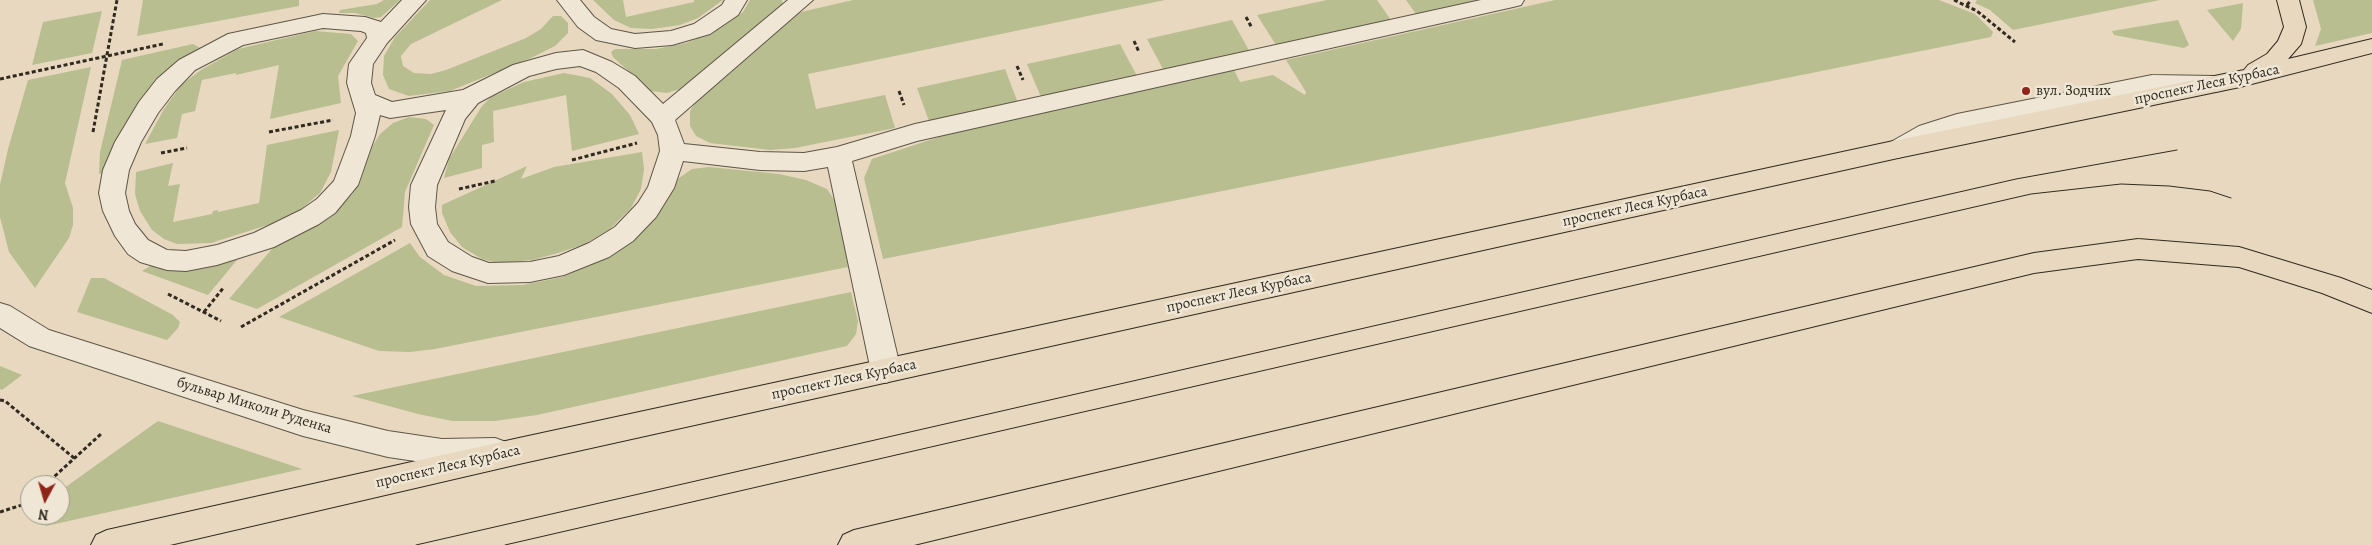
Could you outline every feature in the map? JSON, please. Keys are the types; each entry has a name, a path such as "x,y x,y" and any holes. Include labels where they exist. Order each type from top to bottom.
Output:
{"main road":[{"path":"2227,81 2275,59 2289,44 2295,27 2288,0"},
{"name":"проспект Леся Курбаса","path":"108,545 519,451 1898,149 2227,81 2372,46"},
{"path":"854,545 2034,263 2138,249 2239,257 2330,285 2372,302"}],"street":[{"path":"379,38 377,29 365,24 323,21 236,40 187,65 166,85 148,108 128,142 116,170 112,193 116,212 124,229 138,247 150,256 167,260 186,261 217,254 264,240 310,217 337,196 345,185 355,162 366,106 359,83 362,64 379,38 415,0"},
{"path":"568,0 586,22 604,35 635,41 672,38 702,29 730,10 736,0"},
{"path":"469,97 454,116 424,185 422,207 424,224 438,249 462,264 488,273 530,272 564,265 599,250 624,234 647,210 661,188 668,135 802,0"},
{"path":"366,106 390,110 429,106 469,97 521,70 556,61 583,58 604,67 627,82 668,135 760,161 804,162 838,156 915,133 1514,0"},
{"path":"583,58 604,35"},
{"path":"838,156 886,371"},
{"name":"бульвар Миколи Руденка","path":"0,314 39,338 303,423 388,444 442,452 519,451"}],"path":[{"path":"1954,0 1967,5 1986,17 2015,42"},
{"path":"1967,5 1971,0"},
{"path":"269,132 366,106"},
{"path":"572,160 668,135"},
{"path":"170,151 188,148"},
{"path":"241,327 424,224"},
{"path":"0,400 5,401 74,458"},
{"path":"56,475 101,434"},
{"path":"0,512 20,506"}],"green space":[{"path":"143,0 299,0 299,6 137,36"},
{"path":"384,0 400,0 381,17 374,18 355,13 339,13 340,10 377,4"},
{"path":"430,0 502,0 411,44 401,56 403,66 414,73 431,74 446,70 526,38 541,29 553,16 561,16 568,23 568,33 555,46 531,58 450,91 409,96 389,89 383,75 384,56 395,37"},
{"path":"593,0 623,0 626,17 694,2 694,0 723,0 698,18 680,25 652,29 631,28 614,20"},
{"path":"750,0 782,0 783,7 680,89 667,93 650,91 613,57 611,52 615,49 656,49 686,43 713,32 743,12"},
{"path":"853,0 1165,0 808,74 816,109 885,95 895,128 795,148 770,150 710,143 696,136 690,126 690,111 697,100 797,13"},
{"path":"1327,0 1377,0 1391,20 1276,45 1257,15"},
{"path":"1406,0 1480,0 1416,14"},
{"path":"1555,0 1939,0 1975,14 1993,32 1991,37 883,259 864,178 872,159 954,132 1234,70 1240,82 1273,75 1305,95 1306,92 1286,60"},
{"path":"1977,0 2160,0 2013,30 1990,10 1975,3"},
{"path":"2313,0 2372,0 2372,33 2315,46 2321,29"},
{"path":"2243,3 2241,29 2233,41 2207,10"},
{"path":"102,11 92,53 32,65 43,22"},
{"path":"1232,20 1250,52 1164,71 1147,39"},
{"path":"2178,20 2189,45 2184,48 2114,35 2112,31"},
{"path":"315,31 351,34 358,41 338,76 341,103 270,119 279,65 236,75 236,73 202,80 195,111 182,114 177,138 145,144 164,109 182,84 201,70 238,49"},
{"path":"193,44 202,49 105,173 99,174 100,152 122,60"},
{"path":"1120,44 1137,76 1041,97 1027,64"},
{"path":"91,67 65,183 73,208 73,225 69,238 35,288 9,252 0,217 0,185 8,149 28,80"},
{"path":"1005,69 1018,103 929,121 917,88"},
{"path":"564,73 590,78 612,94 630,115 639,134 572,151 566,95 493,111 494,142 482,145 482,168 444,178 449,159 482,106 491,97 524,82"},
{"path":"409,117 426,119 434,125 405,192 402,227 257,309 229,299 277,243 335,210 351,196 359,185 372,147 380,134 393,123"},
{"path":"339,130 331,172 320,193 301,209 271,224 211,243 177,244 164,239 152,230 140,211 135,194 136,172 173,163 168,186 180,184 173,222 212,214 213,211 218,210 218,212 259,203 267,145"},
{"path":"642,152 644,169 641,189 631,208 610,229 585,244 558,253 533,260 498,263 482,259 462,247 450,232 442,213 442,205 527,166 521,179 554,167"},
{"path":"709,167 779,174 806,180 827,189 837,204 848,267 435,349 410,352 379,351 279,317 410,243 420,257 444,275 476,286 523,285 562,277 605,259 631,243 659,213 679,178 692,169"},
{"path":"242,254 208,295 142,271 150,266 168,269"},
{"path":"91,278 104,278 173,315 180,322 178,328 167,340 77,312"},
{"path":"851,292 858,321 856,334 847,346 537,415 495,421 452,421 352,396"},
{"path":"0,366 22,375 2,390 0,389"},
{"path":"158,421 302,469 70,521 70,484"}],"tram line":[{"path":"416,545 2016,179 2177,150"},
{"path":"505,545 2031,194 2121,184 2169,186 2210,191 2231,198"}],"place":[{"name":"вул. Зодчих","path":"2026,91"}]}
